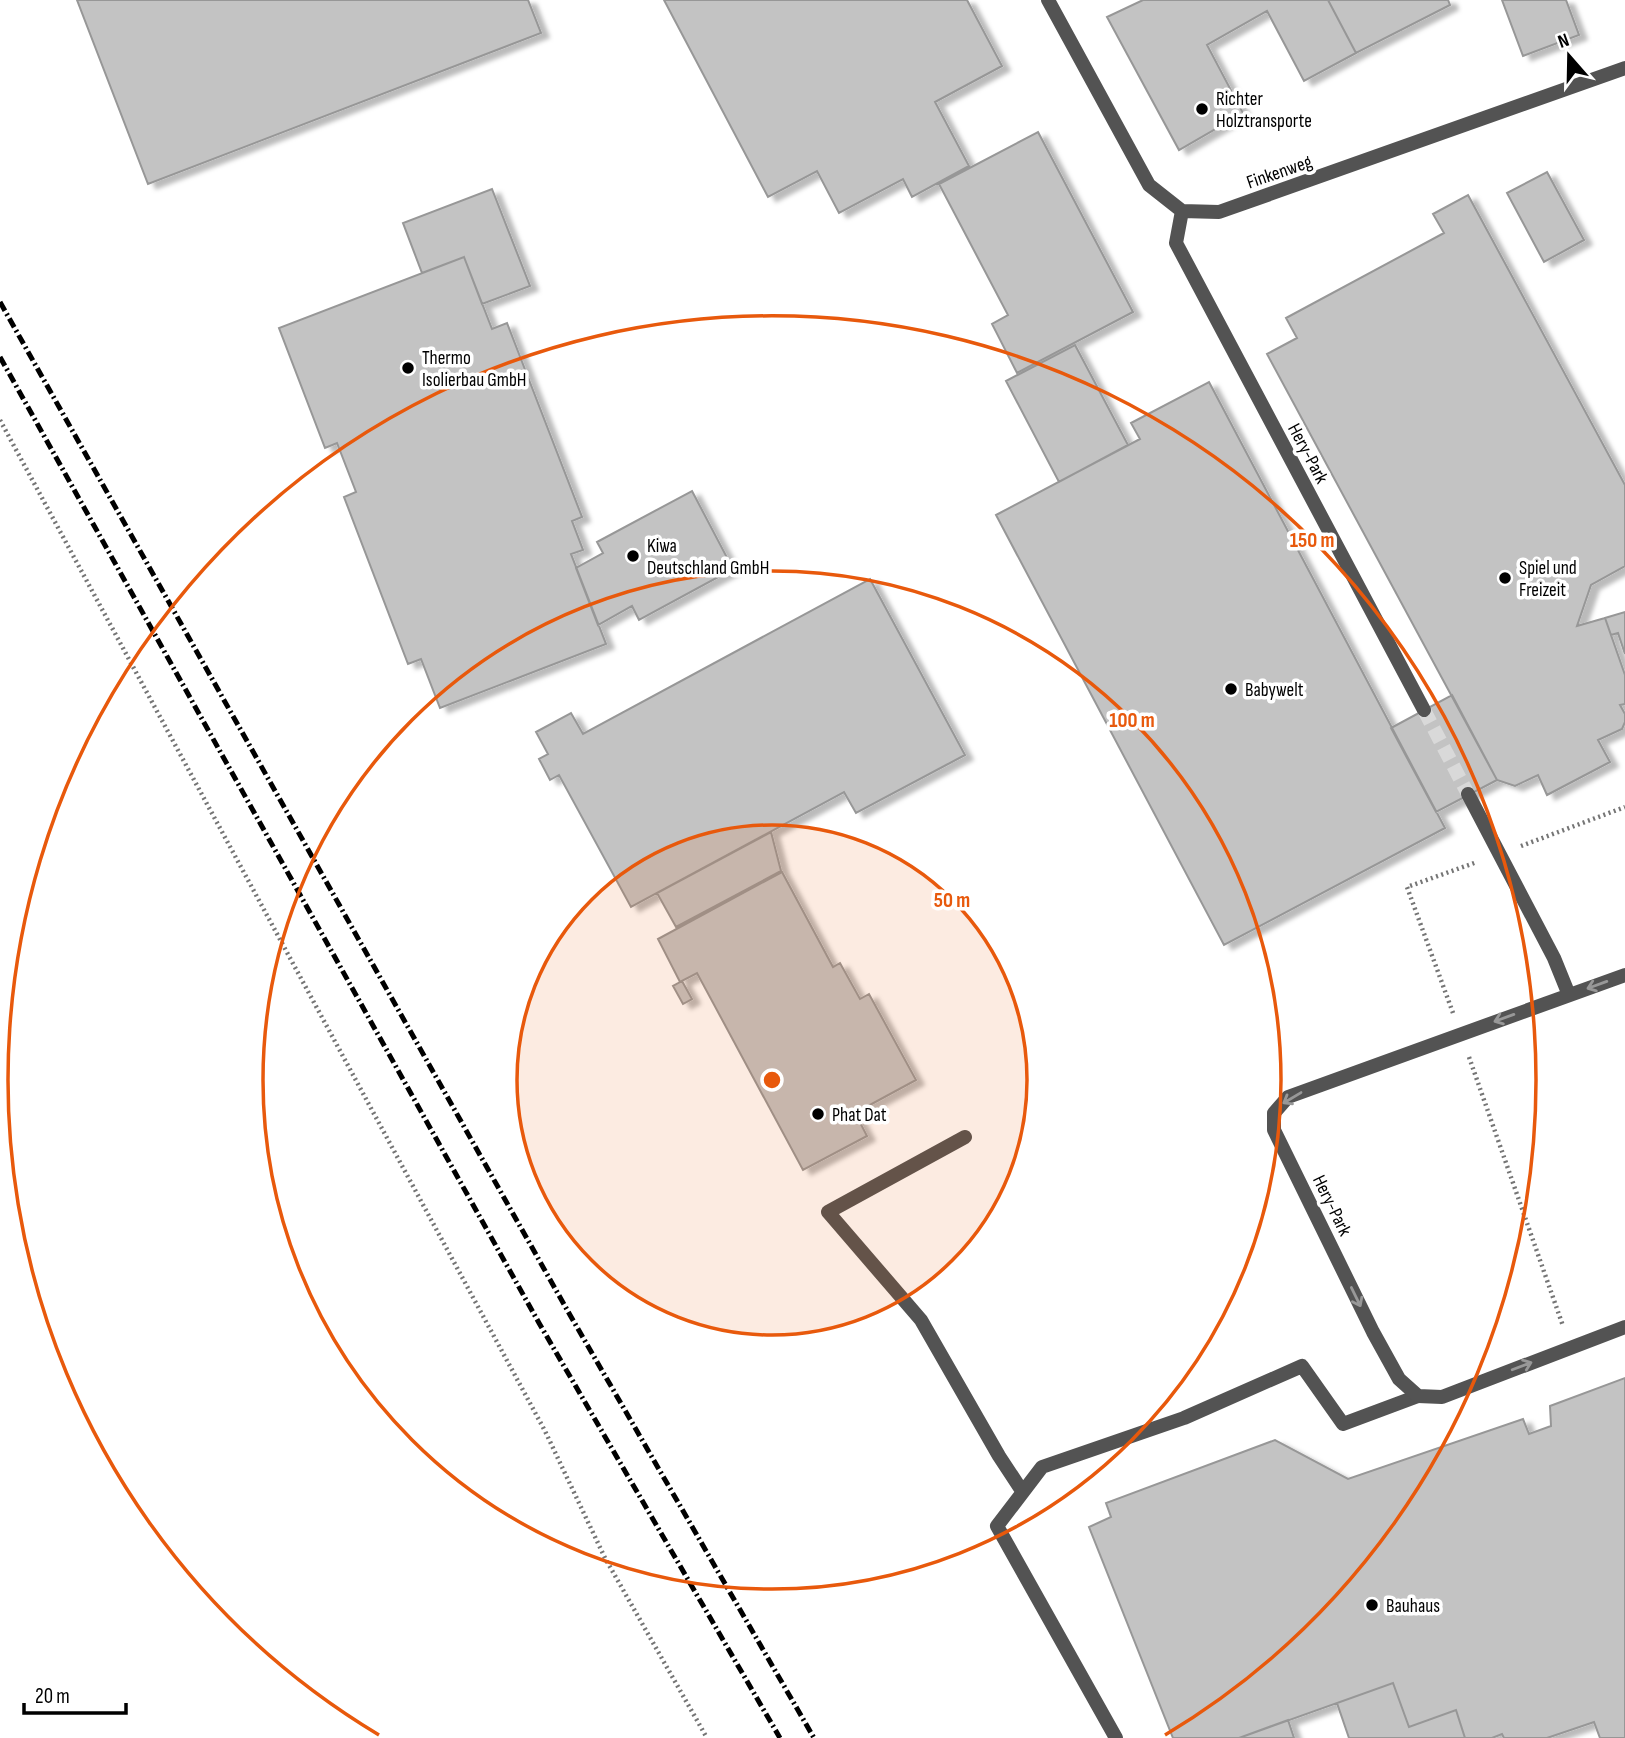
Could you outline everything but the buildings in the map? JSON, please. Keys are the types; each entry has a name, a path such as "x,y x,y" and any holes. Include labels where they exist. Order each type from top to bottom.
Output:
{"street":[{"path":"1048,0 1149,185 1182,211"},
{"name":"Finkenweg","path":"1182,211 1219,212 1625,68"},
{"name":"Hery-Park","path":"1182,211 1176,243 1424,710"},
{"path":"1468,794 1554,958 1569,995"},
{"name":"Hery-Park","path":"1418,1396 1399,1379 1373,1332 1274,1130 1274,1113 1288,1097 1625,975"},
{"path":"965,1137 828,1212 921,1320 1022,1491"},
{"path":"1116,1738 997,1526 1042,1467 1184,1418 1302,1366 1343,1424 1418,1396 1442,1397 1625,1327"}],"path":[{"path":"0,420 545,1431 605,1558 707,1738"}],"tunnel":[{"path":"1424,710 1468,794"}],"railway":[{"path":"0,302 570,1315 814,1738"},
{"path":"0,357 539,1323 780,1738"}],"place":[{"name":"Richter Holztransporte","path":"1202,109"},
{"name":"Thermo Isolierbau GmbH","path":"408,368"},
{"name":"Kiwa Deutschland GmbH","path":"633,556"},
{"name":"Spiel und Freizeit","path":"1505,578"},
{"name":"Babywelt","path":"1231,689"},
{"name":"Phat Dat","path":"818,1114"},
{"name":"Bauhaus","path":"1372,1605"}]}
